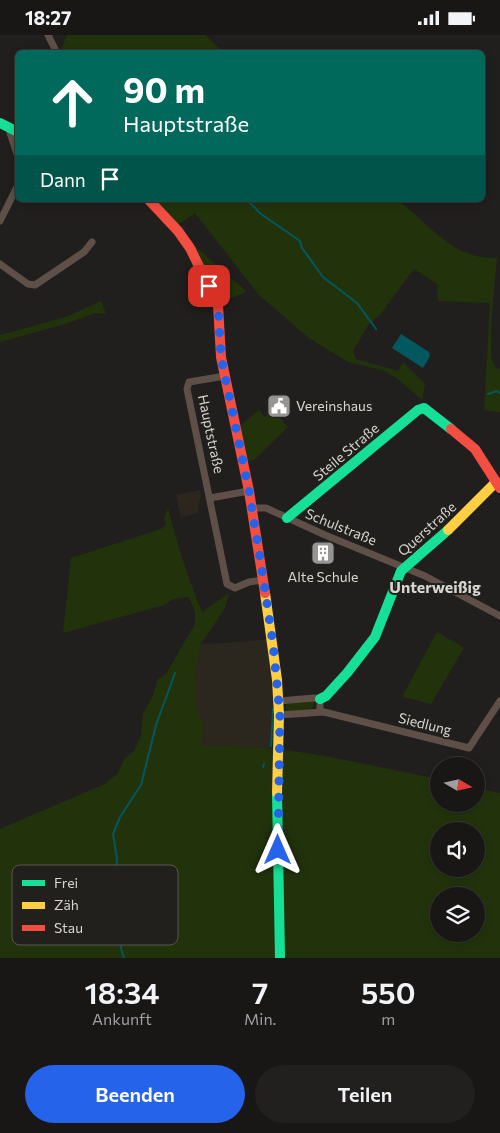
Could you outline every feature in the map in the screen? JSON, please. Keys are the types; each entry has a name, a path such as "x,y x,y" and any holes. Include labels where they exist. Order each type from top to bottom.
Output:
{"street":[{"path":"48,35 55,50"},
{"path":"0,123 15,131 10,136 15,149"},
{"path":"0,221 15,191"},
{"name":"Hauptstraße","path":"151,202 178,231 190,248 218,305 221,357 252,508 264,580 279,701 277,827 280,958"},
{"path":"0,263 28,284 35,285 84,252 92,242"},
{"name":"Hauptstraße","path":"224,376 189,382 187,386 226,584 234,587 264,580"},
{"name":"Steile Straße","path":"287,518 389,433 424,408 472,445 498,485"},
{"name":"Querstraße","path":"320,699 326,696 370,646 380,628 401,571 498,485"},
{"path":"210,498 249,491"},
{"name":"Schulstraße","path":"252,508 266,508 405,567 432,579 500,617"},
{"path":"279,701 320,699 320,711"},
{"name":"Siedlung","path":"280,715 320,711 469,748 500,701"}],"shaded area":[{"path":"200,490 199,513 181,517 176,495"},
{"path":"267,639 274,699 272,748 242,747 172,772 201,644"}],"green space":[{"path":"67,35 205,35 221,50 61,50"},
{"path":"157,202 400,202 432,230 455,247 481,257 497,258 491,324 491,358 496,368 500,369 500,412 484,410 490,303 438,301 437,284 414,269 379,316 368,325 353,351 356,359 398,371 403,362 425,384 422,400 398,379 382,370 348,362 309,338 259,295 195,213 177,225"},
{"path":"196,247 247,292 221,302 209,275 194,249"},
{"path":"101,301 106,314 95,313 65,324 0,342 0,335 66,317"},
{"path":"259,410 265,417 273,410 288,427 254,460 247,461 240,426"},
{"path":"168,508 183,561 202,612 229,593 225,608 201,644 195,672 195,705 203,723 202,746 259,747 316,755 430,777 430,813 485,813 485,790 500,793 500,958 0,958 0,829 105,784 118,773 124,759 134,751 141,736 143,713 152,698 158,679 166,674 195,624 195,612 189,597 173,599 164,605 63,633 71,558 161,529 166,525 164,519"},
{"path":"437,632 464,648 431,704 404,697 403,695"},
{"path":"311,701 314,703 312,709 286,711 286,704"}],"water":[{"path":"401,334 429,352 430,356 423,368 392,348"}],"waterway":[{"path":"249,202 261,214 300,241 302,248 323,277 357,303 376,329"},
{"path":"488,394 497,391 500,393"},
{"path":"116,865 113,834 120,817 141,785 156,725 175,673"},
{"path":"271,746 273,709"},
{"path":"121,945 124,958"}],"traffic: fast":[{"path":"0,123 15,130"},
{"path":"287,518 418,410 424,408 451,429"},
{"path":"320,699 326,696 347,673 375,637 401,571 448,530"},
{"path":"277,793 280,958"}],"traffic: slow":[{"path":"448,530 496,482"},
{"path":"265,593 277,680 279,715 277,793"}],"traffic: jam":[{"path":"151,202 178,231 190,248 218,305 221,357 249,491 265,593"},
{"path":"451,429 475,449 500,488"}],"place":[{"name":"Vereinshaus","path":"279,406"},
{"name":"Alte Schule","path":"323,553"}],"district":[{"name":"Unterweißig","path":"435,587"}],"route":[{"path":"209,286 218,305 221,357 249,491 273,644 280,715 278,850"}]}
